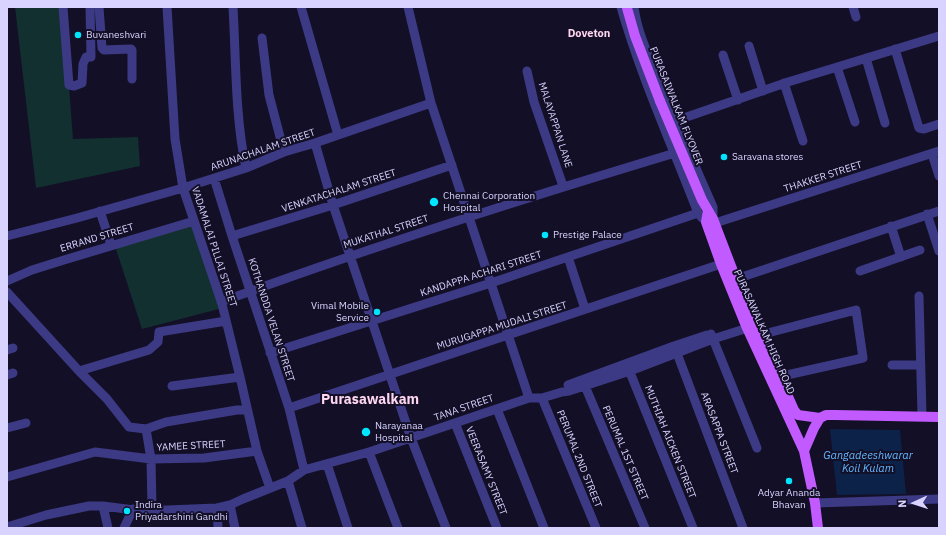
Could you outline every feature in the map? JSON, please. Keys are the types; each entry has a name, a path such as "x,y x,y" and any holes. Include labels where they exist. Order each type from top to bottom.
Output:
{"main road":[{"name":"PURASAIWALKAM FLYOVER","path":"627,7 635,36 657,94 702,200 708,218"},
{"name":"PURASAWALKAM HIGH ROAD","path":"708,218 721,264 804,452 815,504 818,528"},
{"name":"PURASAWALKAM HIGH ROAD","path":"708,218 736,279 749,325 760,335 778,377 794,410 798,415 820,418 834,415 939,417"},
{"path":"804,452 820,418"}],"street":[{"path":"63,7 69,85 71,86 82,84 84,62 86,57 91,57 90,7"},
{"path":"99,7 102,48 104,50 132,50 132,79"},
{"name":"VADAMALAI PILLAI STREET","path":"167,7 175,139 183,188 221,302 257,451 270,488"},
{"path":"233,7 239,117 242,152 246,168"},
{"path":"302,7 338,136"},
{"path":"408,7 431,103 529,398"},
{"path":"627,7 635,16 643,41 675,121 713,207 708,218"},
{"path":"627,7 634,49 674,153 708,218"},
{"path":"853,7 856,16"},
{"path":"675,121 784,83 939,36"},
{"path":"262,38 269,95 284,152"},
{"path":"749,46 763,91"},
{"path":"895,49 919,128 924,129 939,124"},
{"path":"723,55 738,100"},
{"path":"866,58 885,122"},
{"path":"836,67 855,122"},
{"name":"MALAYAPPAN LANE","path":"527,71 534,102 563,186"},
{"path":"784,83 803,142"},
{"name":"ARUNACHALAM STREET","path":"7,236 100,212 183,188 246,168 284,152 315,144 431,103"},
{"path":"315,144 411,438 446,528"},
{"path":"935,152 939,176"},
{"name":"THAKKER STREET","path":"708,218 935,152"},
{"name":"MUKATHAL STREET","path":"221,302 351,255 563,186 674,153"},
{"name":"VENKATACHALAM STREET","path":"232,236 334,205 452,165"},
{"name":"KOTHANDDA VELAN STREET","path":"214,178 289,408 304,470"},
{"path":"736,279 939,210"},
{"path":"100,212 111,245"},
{"path":"927,214 939,251"},
{"name":"KANDAPPA ACHARI STREET","path":"270,353 568,257 708,218"},
{"name":"ERRAND STREET","path":"7,281 32,270 194,221"},
{"path":"891,226 901,257"},
{"path":"860,271 920,250"},
{"path":"568,257 585,310"},
{"name":"MURUGAPPA MUDALI STREET","path":"289,408 721,264"},
{"path":"7,292 79,371 107,399 129,426 146,429 171,421 237,410 247,410"},
{"path":"919,296 922,416"},
{"path":"760,335 856,310 863,358 778,377"},
{"path":"79,371 149,350 158,342 159,332 226,321"},
{"path":"562,392 566,386 628,367 712,336 749,325"},
{"path":"712,336 757,448"},
{"name":"ARASAPPA STREET","path":"676,349 743,528"},
{"path":"892,365 920,365"},
{"name":"TANA STREET","path":"7,527 89,506 102,506 142,511 217,508 230,505 288,481 304,470 369,452 529,398 542,398 585,386 628,367"},
{"name":"MUTHIAH AICKEN STREET","path":"628,367 693,528"},
{"path":"172,386 240,377"},
{"name":"PERUMAL 1ST STREET","path":"585,386 645,528"},
{"name":"PERUMAL 2ND STREET","path":"542,398 596,528"},
{"path":"497,409 544,528"},
{"path":"7,428 26,423"},
{"name":"VEERASAMY STREET","path":"455,423 497,528"},
{"path":"146,429 150,459 152,510"},
{"name":"YAMEE STREET","path":"7,477 95,452 150,459 204,458 257,451"},
{"path":"369,452 398,528"},
{"path":"326,464 348,528"},
{"path":"288,481 302,528"},
{"path":"815,504 939,499"},
{"path":"230,505 235,528"},
{"path":"102,506 108,528"},
{"path":"217,508 218,528"},
{"path":"124,528 132,510"}],"green space":[{"path":"15,7 63,7 73,139 138,137 140,166 36,188"},
{"path":"193,223 219,309 142,329 115,246"}],"water":[{"name":"Gangadeeshwarar Koil Kulam","path":"830,429 900,430 906,494 837,495"}],"place":[{"name":"Buvaneshvari","path":"78,35"},
{"name":"Saravana stores","path":"724,157"},
{"name":"Chennai Corporation Hospital","path":"434,202"},
{"name":"Prestige Palace","path":"545,235"},
{"name":"Vimal Mobile Service","path":"377,312"},
{"name":"Narayanaa Hospital","path":"366,432"},
{"name":"Adyar Ananda Bhavan","path":"789,481"},
{"name":"Indira Priyadarshini Gandhi","path":"127,511"}],"district":[{"name":"Doveton","path":"589,34"},
{"name":"Purasawalkam","path":"370,400"}]}
